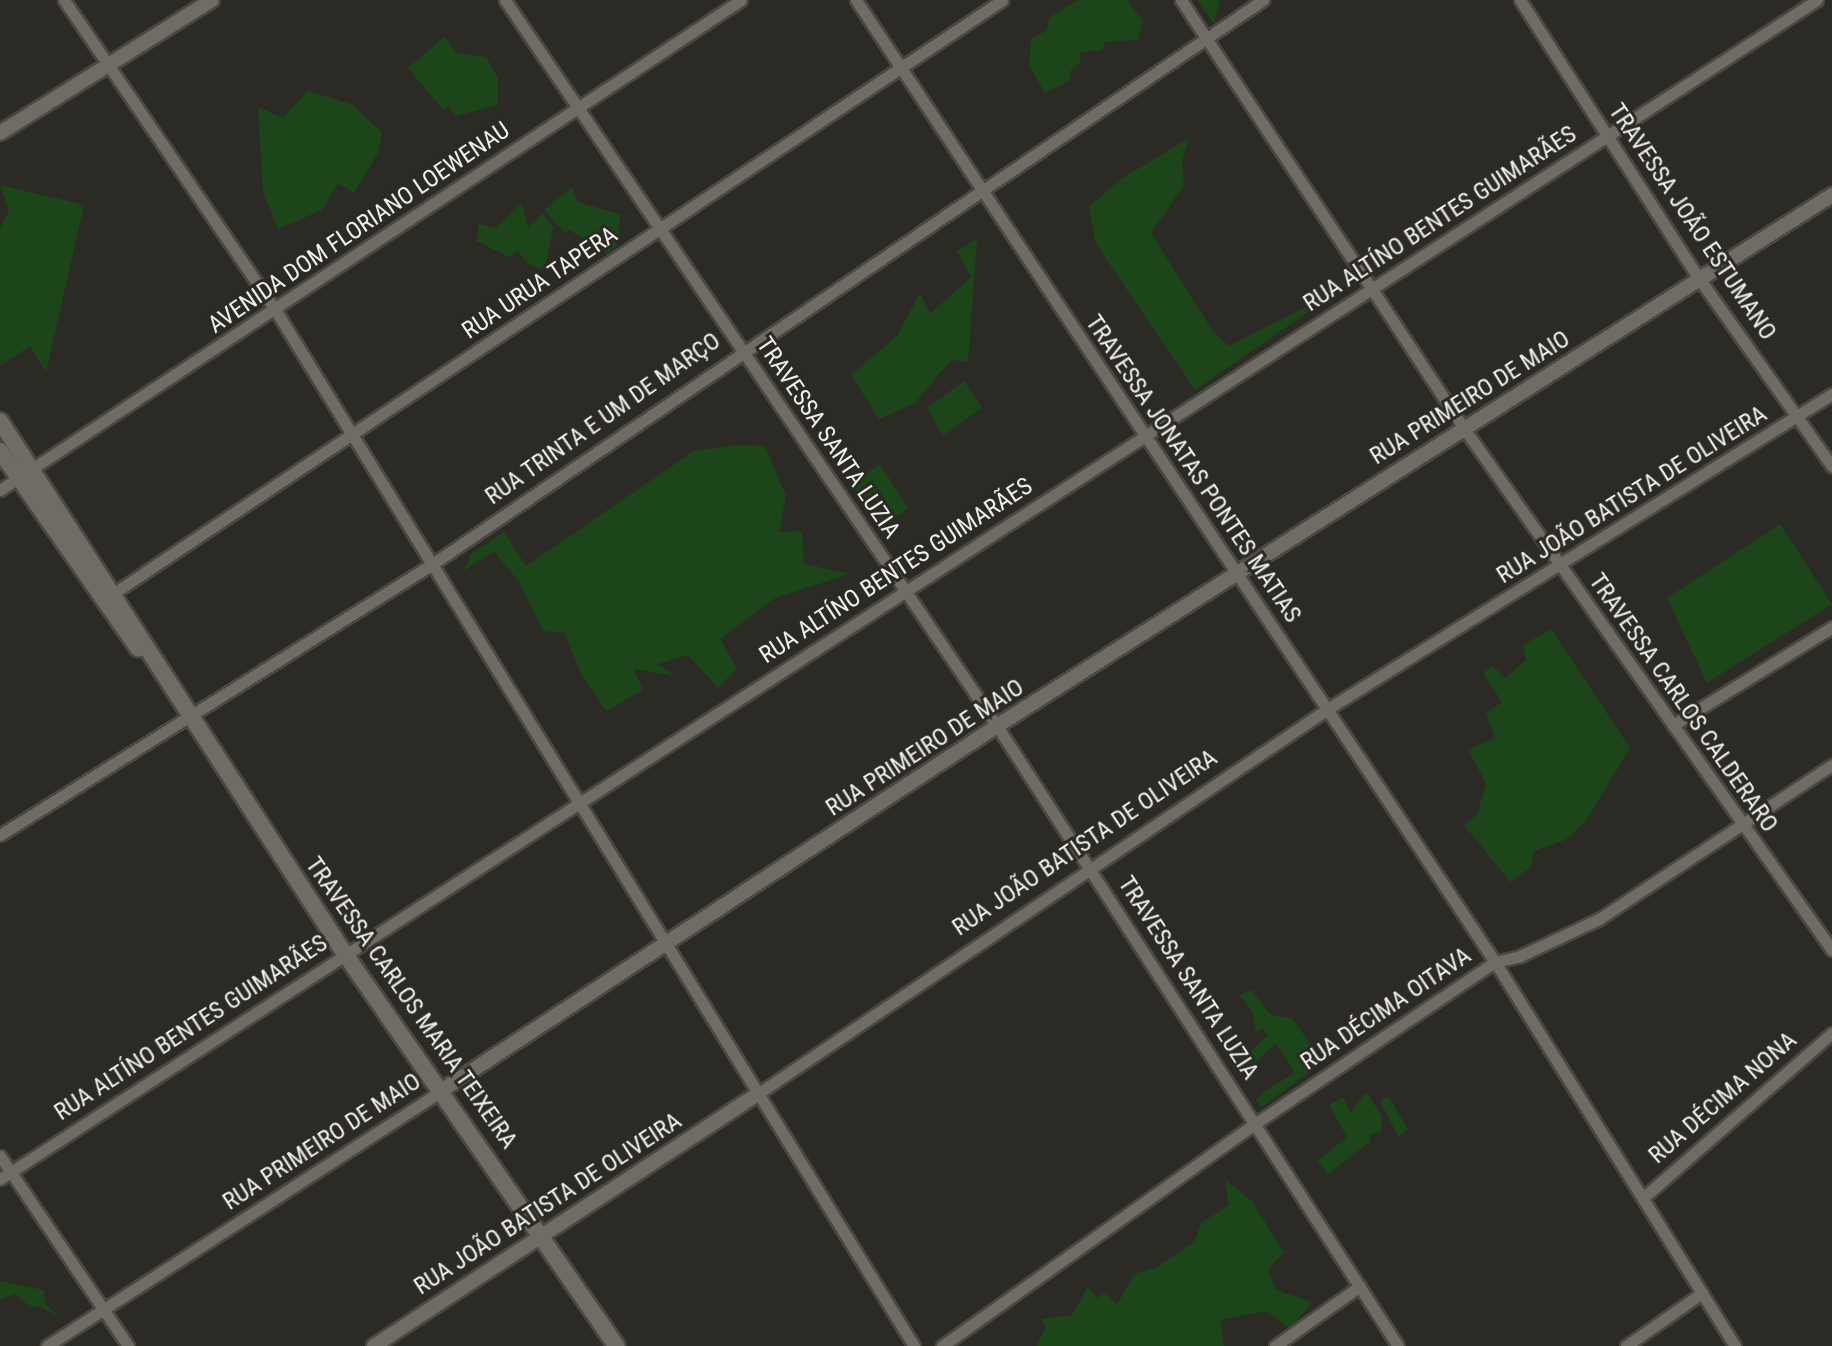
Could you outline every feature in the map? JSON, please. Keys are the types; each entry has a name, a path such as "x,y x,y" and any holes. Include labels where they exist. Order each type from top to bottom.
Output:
{"main road":[{"name":"TRAVESSA CARLOS MARIA TEIXEIRA","path":"0,421 25,474 345,954 541,1232 616,1346"},
{"name":"TRAVESSA CARLOS MARIA TEIXEIRA","path":"0,451 25,474"}],"street":[{"path":"64,0 111,63 276,311 914,1346"},
{"path":"0,133 212,0"},
{"name":"TRAVESSA SANTA LUZIA","path":"505,0 997,726 1398,1346"},
{"name":"AVENIDA DOM FLORIANO LOEWENAU","path":"0,490 276,311 741,0"},
{"name":"TRAVESSA JONATAS PONTES MATIAS","path":"856,0 904,67 980,190 1495,962"},
{"name":"RUA URUA TAPERA","path":"108,597 1002,0"},
{"name":"TRAVESSA CARLOS CALDERARO","path":"1181,0 1463,427 1740,825 1832,950"},
{"name":"RUA TRINTA E UM DE MARÇO","path":"0,835 431,565 741,350 1263,0"},
{"name":"TRAVESSA JOÃO ESTUMANO","path":"1520,0 1698,277 1832,466"},
{"name":"RUA ALTÍNO BENTES GUIMARÃES","path":"0,1179 1817,0"},
{"name":"RUA PRIMEIRO DE MAIO","path":"47,1346 997,726 1698,277 1832,195"},
{"name":"RUA JOÃO BATISTA DE OLIVEIRA","path":"374,1346 541,1232 759,1093 1089,865 1326,710 1562,566 1832,394"},
{"path":"1673,725 1832,627"},
{"name":"RUA DÉCIMA OITAVA","path":"942,1346 1256,1123 1495,962 1520,956 1599,919 1832,765"},
{"path":"1495,962 1735,1346"},
{"name":"RUA DÉCIMA NONA","path":"1644,1197 1832,1033"},
{"path":"0,1156 128,1346"},
{"path":"1275,1346 1360,1286"},
{"path":"1626,1346 1702,1293"}],"green space":[{"path":"1078,0 1127,0 1143,20 1138,40 1105,42 1102,50 1079,53 1081,61 1071,70 1069,81 1045,93 1029,66 1031,39 1047,30 1049,18"},
{"path":"1197,0 1220,0 1214,24"},
{"path":"444,37 457,53 486,57 498,78 498,105 456,116 448,106 443,110 408,68"},
{"path":"308,91 351,104 382,132 378,153 354,193 338,183 322,210 278,229 263,193 258,107 283,118"},
{"path":"1189,138 1182,161 1184,185 1151,233 1214,333 1229,346 1346,286 1195,390 1096,244 1089,207 1121,179"},
{"path":"0,185 84,205 46,372 30,346 0,366 0,228 9,212"},
{"path":"572,187 577,202 620,214 618,244 607,255 570,230 565,233 544,210"},
{"path":"522,203 528,227 543,213 553,227 545,270 528,264 518,251 509,257 476,241 479,224 496,228"},
{"path":"977,238 968,362 951,360 915,403 879,419 851,375 897,336 920,293 930,314 971,277 957,251"},
{"path":"964,381 982,408 943,436 927,408"},
{"path":"737,445 765,446 786,496 779,532 802,531 804,564 850,574 775,598 720,639 737,668 718,688 688,655 657,664 675,676 634,669 643,690 606,711 580,672 565,633 543,631 519,582 494,551 463,571 472,553 504,532 526,566 694,451"},
{"path":"880,464 908,508 879,529 851,484"},
{"path":"1780,524 1832,604 1707,683 1667,598"},
{"path":"1551,629 1630,748 1586,821 1565,840 1534,851 1531,867 1510,882 1464,825 1477,815 1486,783 1468,750 1495,738 1486,713 1502,702 1483,673 1493,666 1505,678 1526,660 1523,645"},
{"path":"1252,990 1271,1015 1292,1018 1323,1062 1262,1107 1256,1100 1266,1090 1295,1073 1276,1043 1240,1076 1234,1067 1267,1036 1264,1029 1256,1032 1253,1013 1240,995"},
{"path":"1366,1092 1382,1116 1381,1132 1370,1134 1370,1142 1328,1174 1317,1161 1347,1137 1329,1105 1343,1097 1350,1113"},
{"path":"1388,1096 1408,1129 1398,1136 1380,1101"},
{"path":"1225,1180 1252,1201 1284,1253 1268,1269 1276,1290 1312,1302 1290,1329 1266,1311 1220,1320 1224,1346 1037,1346 1045,1327 1041,1319 1072,1315 1088,1287 1097,1298 1106,1292 1117,1305 1134,1274 1157,1267 1195,1241 1201,1223 1229,1205"},
{"path":"0,1281 44,1290 45,1304 61,1318 39,1306 31,1308 16,1294 0,1299"}]}
